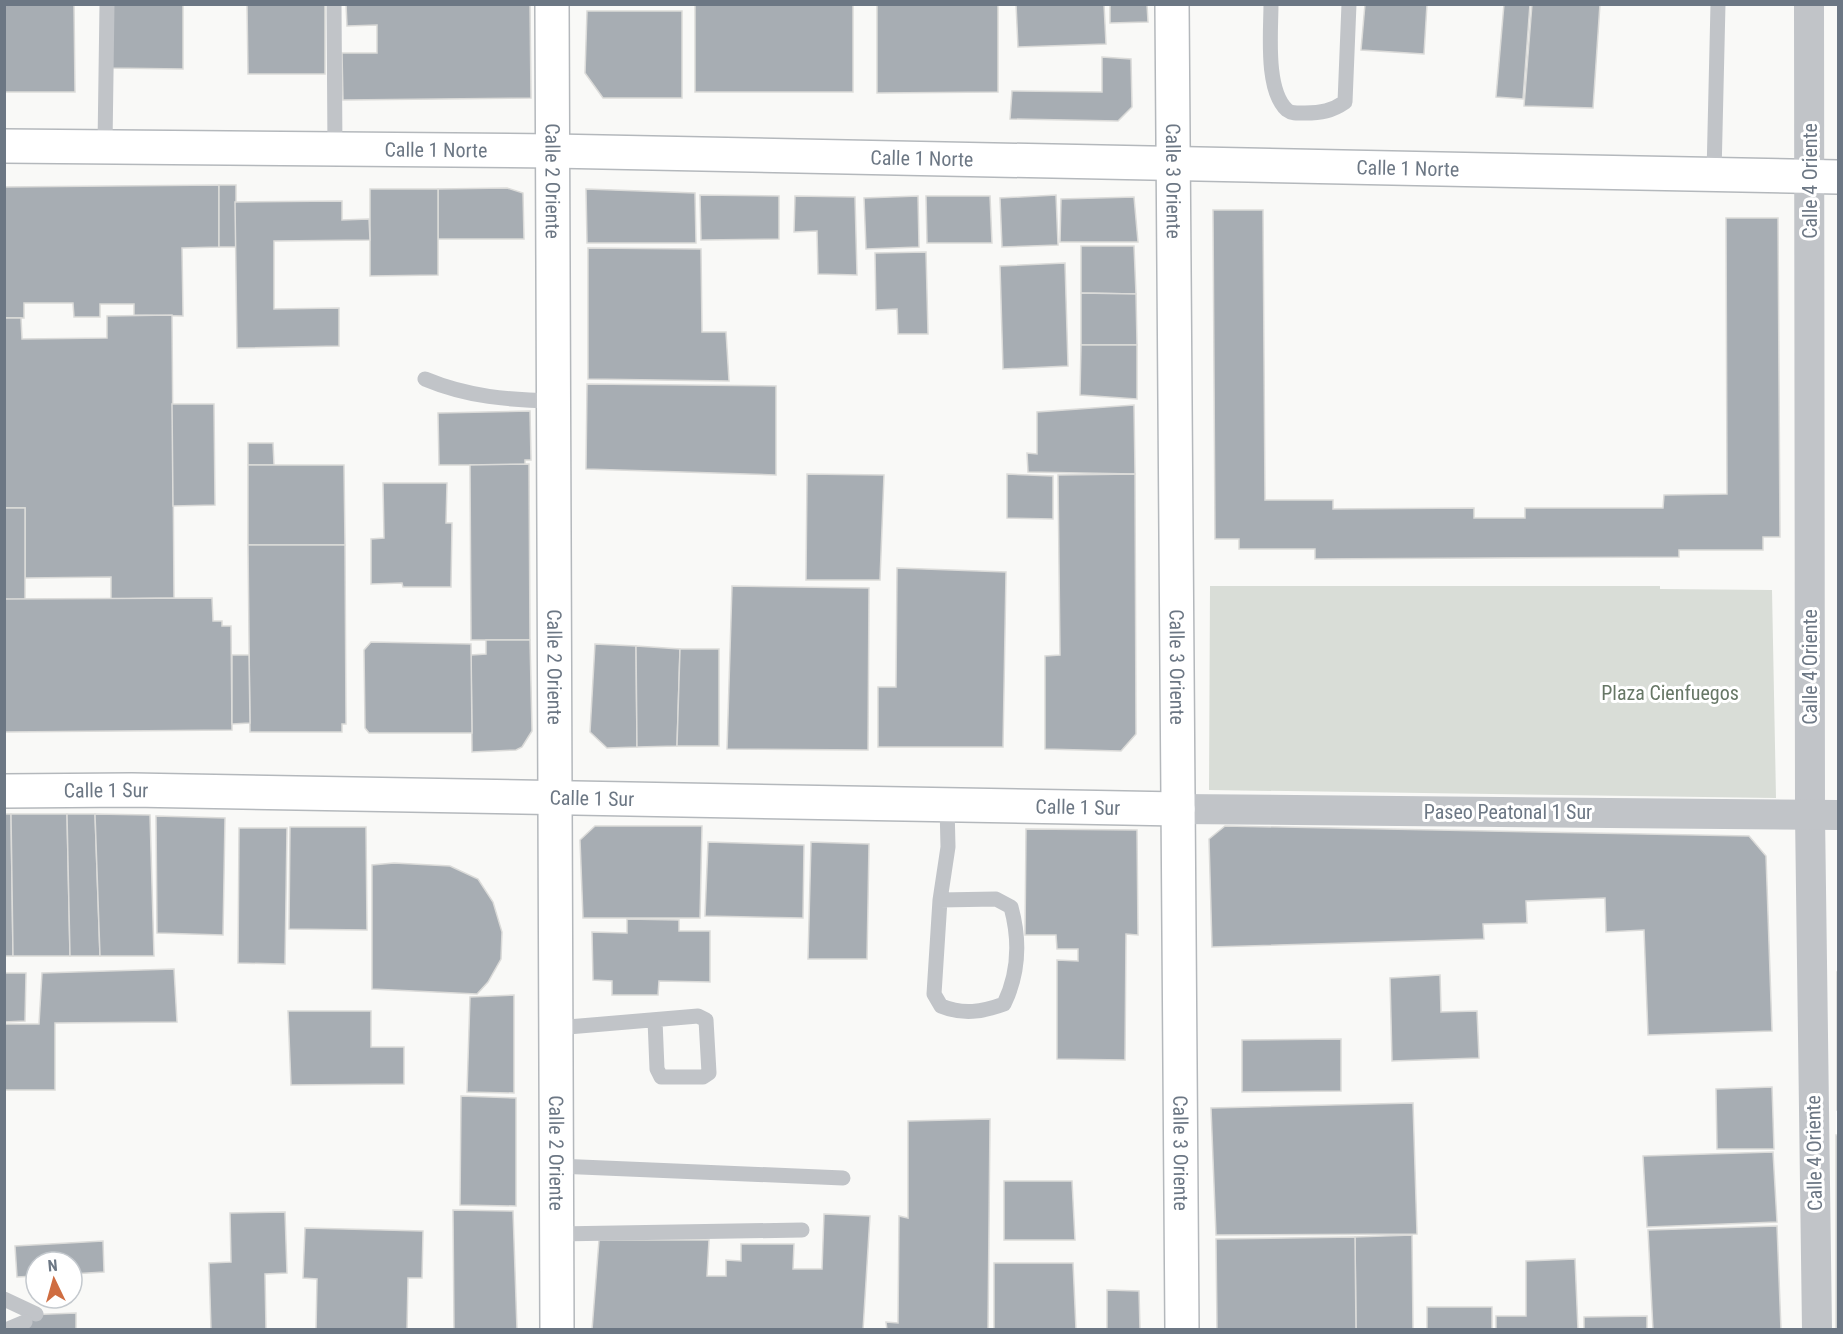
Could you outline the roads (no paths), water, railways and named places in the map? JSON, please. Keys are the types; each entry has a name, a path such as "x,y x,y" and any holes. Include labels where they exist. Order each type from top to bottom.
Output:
{"street":[{"name":"Calle 2 Oriente","path":"552,4 557,1329"},
{"name":"Calle 3 Oriente","path":"1172,4 1182,1329"},
{"name":"Calle 4 Oriente","path":"1809,4 1824,176 1824,815 1817,1329"},
{"name":"Calle 1 Norte","path":"4,146 105,145 335,150 553,151 1824,176"},
{"name":"Calle 1 Sur","path":"4,791 132,790 1178,809"},
{"name":"Paseo Peatonal 1 Sur","path":"1178,809 1824,815"}],"lane":[{"path":"105,145 107,4"},
{"path":"334,4 335,150"},
{"path":"1271,4 1274,86 1287,109 1295,113 1320,113 1335,109 1345,102 1349,4"},
{"path":"1714,174 1718,4"},
{"path":"425,379 468,394 502,400 554,401"},
{"path":"940,900 996,899 1011,906 1016,926 1017,954 1014,984 1004,1004 983,1012 955,1012 941,1006 934,994 940,900 948,847 948,805"},
{"path":"556,1028 698,1016 706,1020 709,1073 703,1077 660,1077 657,1069 655,1020"},
{"path":"557,1166 843,1178"},
{"path":"557,1234 802,1230"},
{"path":"4,1299 31,1318 6,1329"}],"park label":[{"name":"Plaza Cienfuegos","path":"1670,693"}]}
